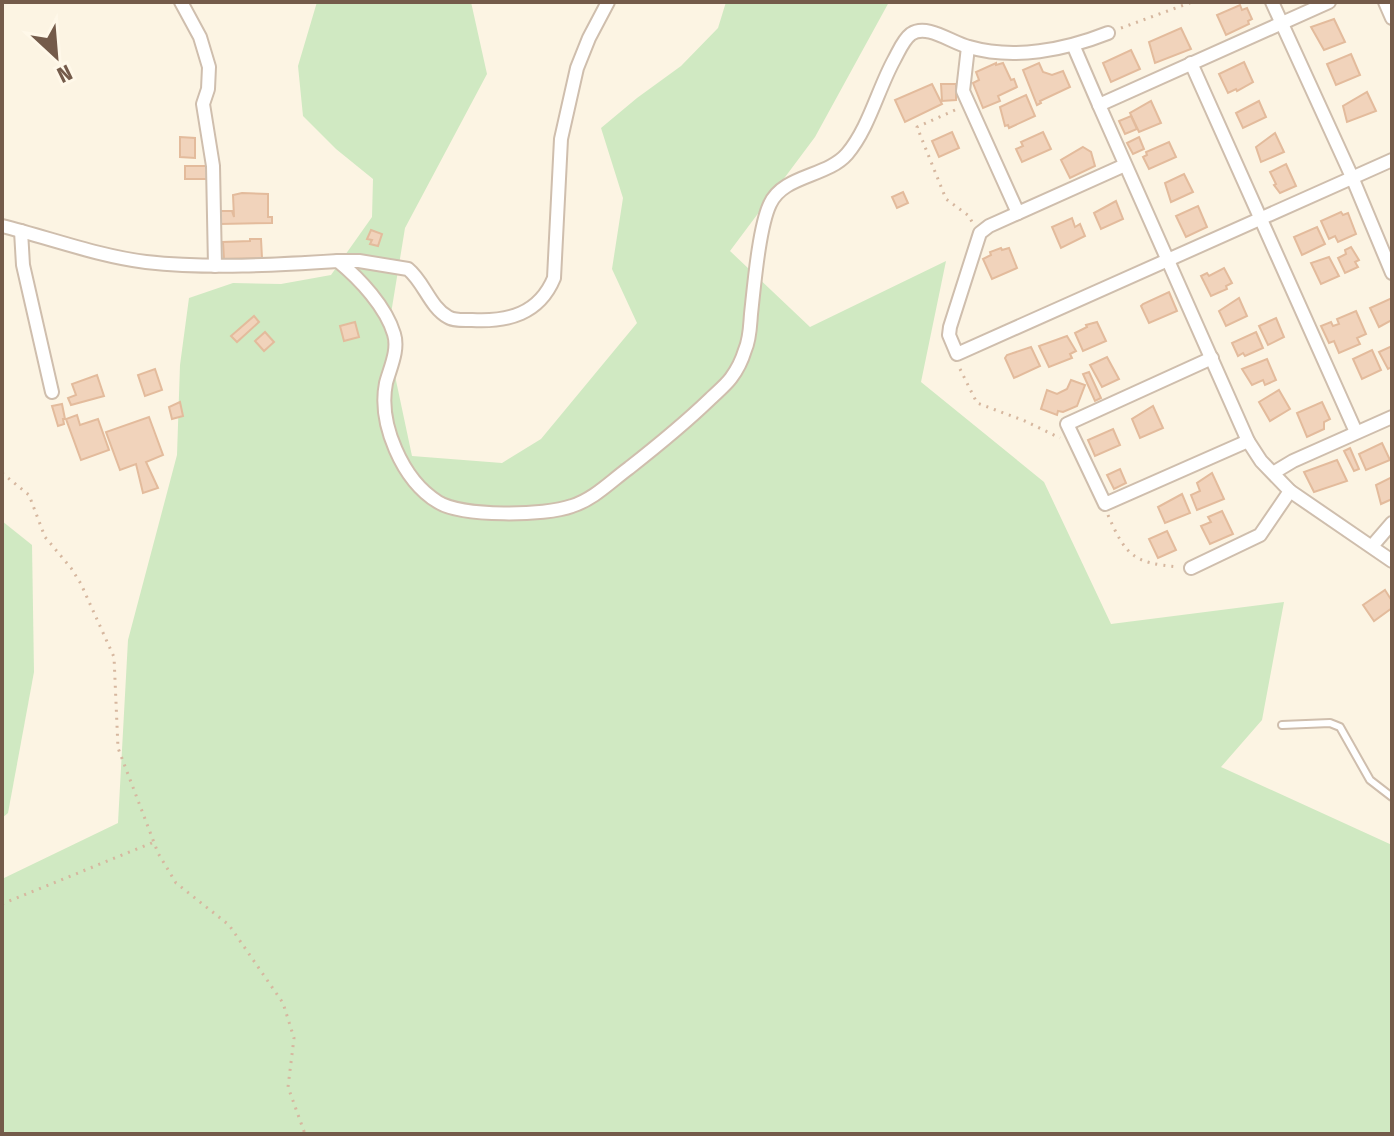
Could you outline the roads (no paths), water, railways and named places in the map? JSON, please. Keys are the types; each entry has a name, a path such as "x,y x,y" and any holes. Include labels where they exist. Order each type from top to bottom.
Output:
{"street":[{"path":"181,2 200,37 209,67 208,89 203,104 213,166 215,266"},
{"path":"2,226 147,262 215,266 359,261 408,269 435,306 450,319 497,322 535,304 554,278 561,139 577,68 608,2"},
{"path":"1272,2 1392,273"},
{"path":"1099,105 1329,2"},
{"path":"1385,2 1392,18"},
{"path":"338,261 363,286 386,317 395,337 384,413 393,445 426,493 440,503 456,508 515,514 555,512 598,493 670,437 731,378 747,346 754,283 770,204 782,190 826,170 844,157 881,83 906,39 914,32 925,29 968,47 1014,53 1074,47 1108,33"},
{"path":"968,47 962,87 1018,213"},
{"path":"1074,47 1248,441 1261,461 1290,491 1373,545 1392,561"},
{"path":"1191,63 1356,432"},
{"path":"1125,165 989,226 980,233 950,327 949,335 957,354 1392,160"},
{"path":"21,231 23,265 52,392"},
{"path":"1212,358 1067,424 1105,504 1248,441"},
{"path":"1273,473 1392,417"},
{"path":"1191,568 1260,535 1290,491"},
{"path":"1373,545 1392,523"}],"lane":[{"path":"1282,725 1330,723 1340,727 1370,780 1392,797"}]}
